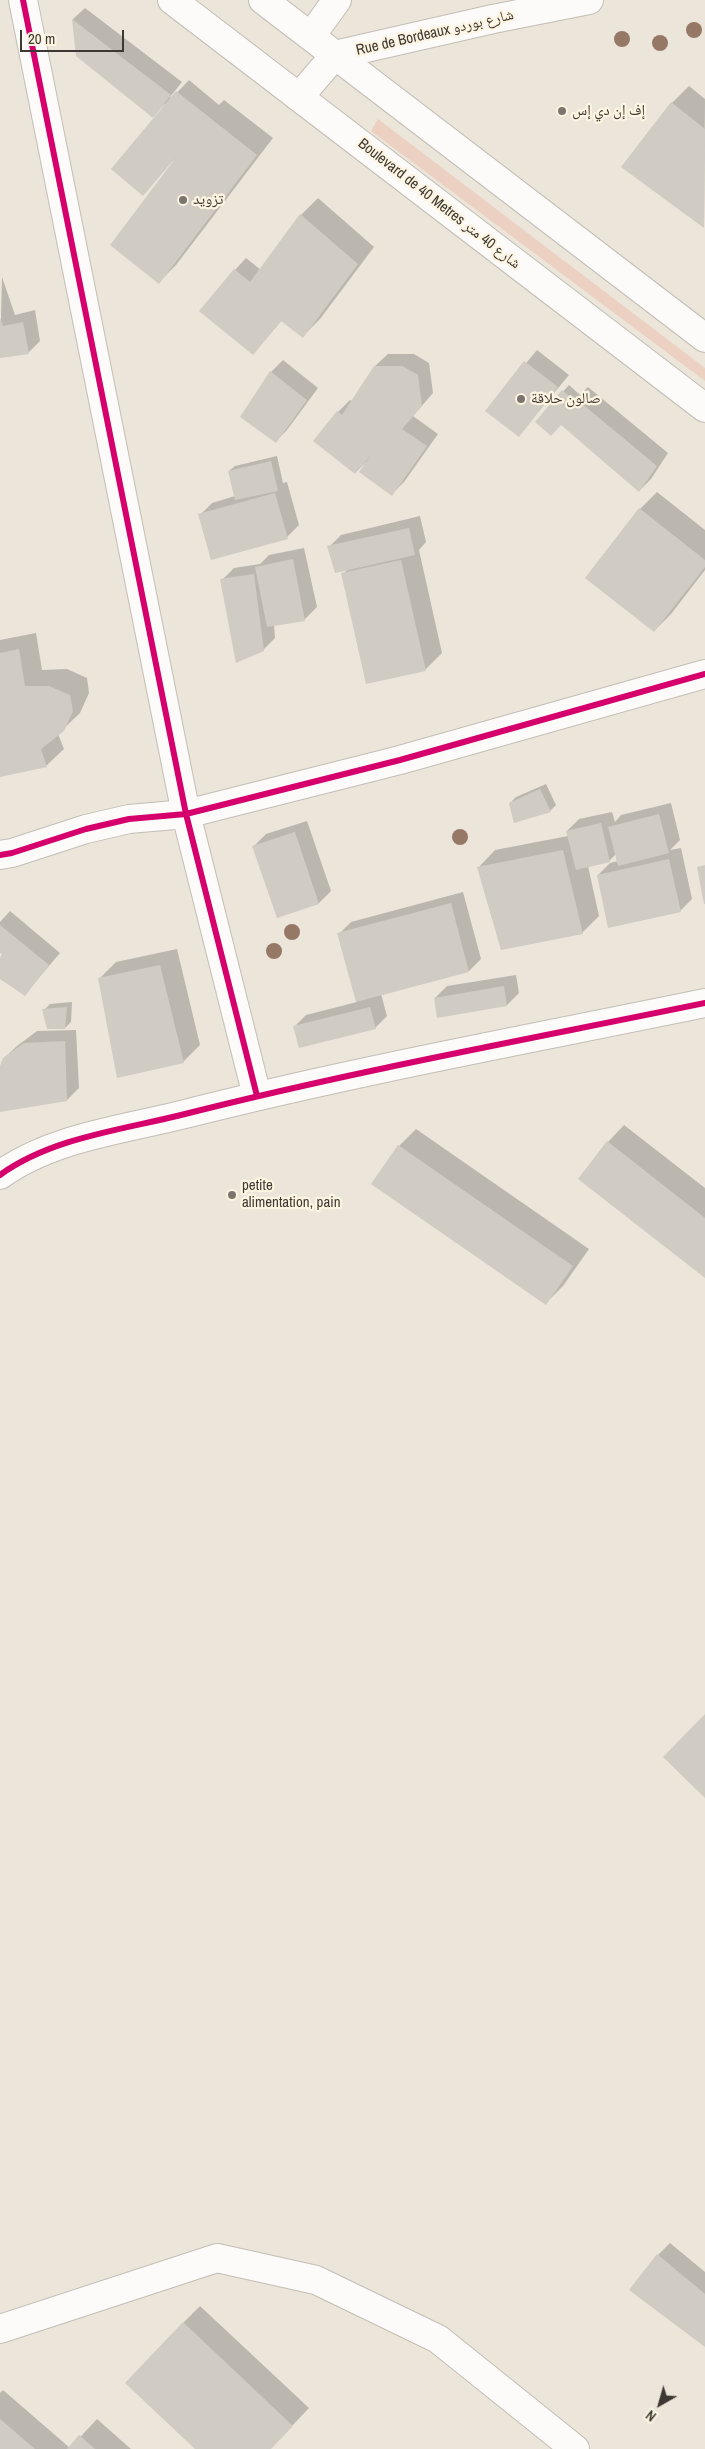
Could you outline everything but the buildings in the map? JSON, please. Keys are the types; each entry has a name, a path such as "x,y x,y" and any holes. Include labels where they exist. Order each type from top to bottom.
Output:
{"street":[{"path":"23,0 186,814 257,1096"},
{"name":"Boulevard de 40 Metres شارع 40 متر","path":"172,0 705,408"},
{"path":"263,0 705,338"},
{"path":"310,36 337,0"},
{"name":"Rue de Bordeaux شارع بوردو","path":"299,97 335,55 493,19 589,0"},
{"path":"0,855 12,854 86,829 129,819 186,814 400,760 705,674"},
{"path":"0,1175 18,1162 62,1144 257,1096 705,1003"},
{"path":"0,2329 217,2258 316,2280 438,2339 575,2449"}],"shaded area":[{"path":"378,119 705,368 705,381 371,131"}],"cycle path":[{"path":"23,0 186,814 257,1096"},
{"path":"0,855 12,853 86,829 129,819 186,814 400,760 705,674"},
{"path":"0,1175 20,1162 41,1152 111,1131 311,1084 705,1003"}],"place":[{"name":"إف إن دي إس","path":"562,111"},
{"name":"تزويد","path":"183,200"},
{"name":"صالون حلاقة","path":"521,399"},
{"name":"petite alimentation, pain","path":"232,1195"}]}
